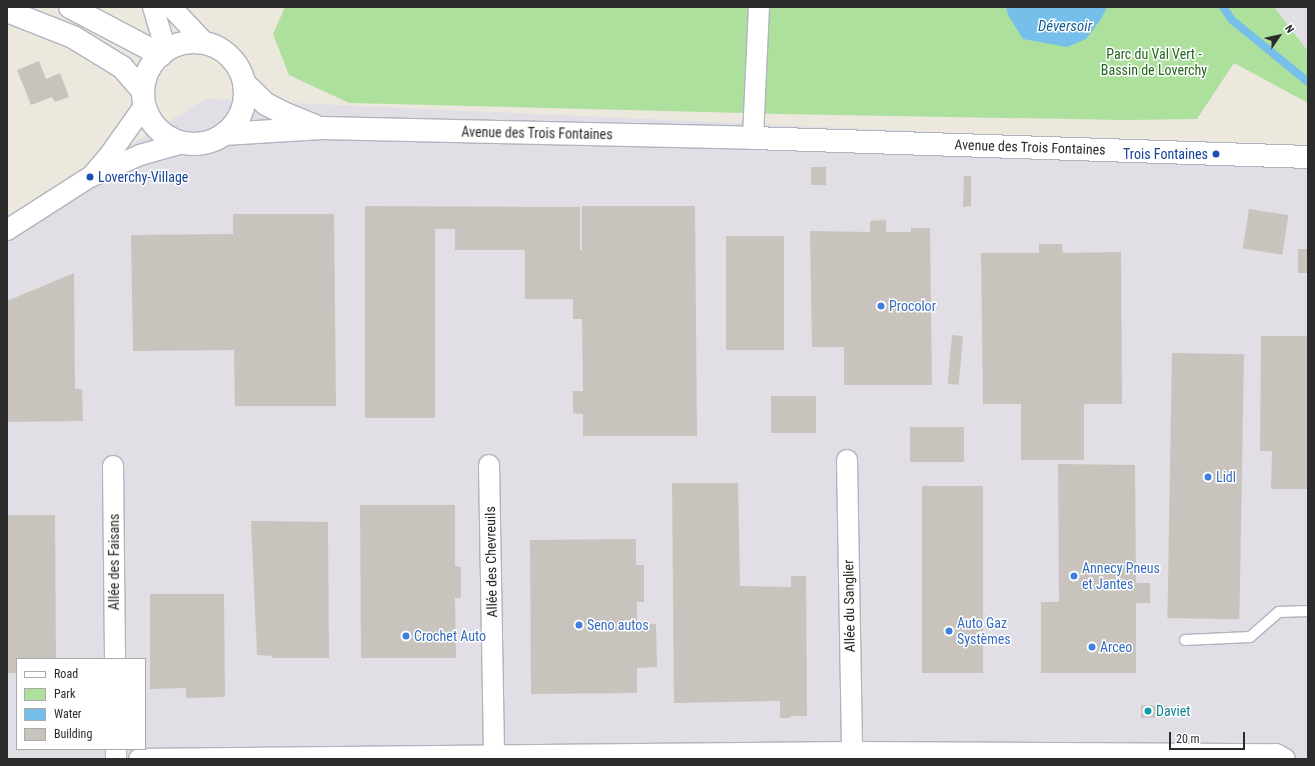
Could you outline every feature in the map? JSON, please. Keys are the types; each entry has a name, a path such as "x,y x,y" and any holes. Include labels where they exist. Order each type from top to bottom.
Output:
{"street":[{"path":"70,7 163,52"},
{"path":"153,7 163,52"},
{"path":"171,7 205,43"},
{"path":"753,138 759,7"},
{"path":"7,11 73,37 122,67 144,98 150,118 159,129 170,138 183,143 198,144 212,141 224,134 235,124 242,111 245,97 244,82 239,69 230,57 218,48 205,43 185,43 163,52 152,65 146,77 144,98 108,157 90,178"},
{"name":"Avenue des Trois Fontaines","path":"244,82 266,104 288,115 322,128"},
{"name":"Avenue des Trois Fontaines","path":"224,134 322,128 753,138 1308,158"},
{"path":"7,230 90,178 140,155 183,143"},
{"name":"Allée du Sanglier","path":"847,460 852,752"},
{"name":"Allée des Chevreuils","path":"489,464 494,756"},
{"name":"Allée des Faisans","path":"113,466 115,658"},
{"path":"139,759 852,752 1104,756 1276,754 1285,759"}],"lane":[{"path":"1185,640 1250,637 1279,612 1308,611"}],"shaded area":[{"path":"1274,7 1308,7 1308,51"},
{"path":"206,99 1308,149 1308,759 7,759 7,221"}],"green space":[{"name":"Parc du Val Vert - Bassin de Loverchy","path":"285,7 1274,7 1308,51 1308,103 1234,63 1197,119 1125,120 779,114 349,103 289,75 273,34"}],"water":[{"name":"Déversoir","path":"1006,7 1107,7 1101,19 1086,39 1067,47 1023,39 1008,15"}],"building":[{"path":"39,61 46,79 60,73 69,97 55,102 52,97 31,105 17,70"},
{"path":"811,167 826,167 826,185 811,185"},
{"path":"964,176 971,176 971,206 963,207"},
{"path":"365,206 580,207 580,250 582,250 582,206 695,206 697,436 583,436 583,414 573,413 573,391 583,391 582,319 573,319 573,299 525,299 525,250 455,250 455,229 435,229 435,418 365,418"},
{"path":"1249,209 1289,215 1282,255 1243,249"},
{"path":"233,214 334,214 336,406 235,406 234,350 133,351 131,235 233,234"},
{"path":"886,220 886,232 911,232 911,228 930,228 932,385 844,385 844,347 812,347 810,231 870,232 870,221"},
{"path":"726,236 784,236 784,350 726,350"},
{"path":"1039,244 1062,244 1063,253 1121,252 1122,404 1084,404 1084,460 1021,460 1021,404 983,404 981,253 1039,253"},
{"path":"1298,249 1308,249 1308,273 1298,273"},
{"path":"74,273 75,389 82,389 83,421 7,422 7,301"},
{"path":"952,335 963,336 959,385 948,384"},
{"path":"1261,336 1308,336 1308,489 1271,489 1272,451 1260,451"},
{"name":"Lidl","path":"1172,353 1244,354 1239,619 1167,618"},
{"path":"771,396 816,396 816,433 771,433"},
{"path":"910,427 964,427 964,462 910,462"},
{"path":"1058,464 1135,465 1136,583 1150,583 1150,603 1136,603 1136,673 1041,673 1041,602 1059,602"},
{"path":"672,483 738,483 740,586 791,587 791,576 806,576 807,716 780,718 780,701 674,703"},
{"path":"922,486 983,486 983,673 922,673"},
{"path":"360,505 455,505 455,566 461,567 461,598 455,598 456,658 361,658"},
{"path":"7,515 55,515 56,658 16,658 16,673 7,673"},
{"path":"251,521 328,522 329,658 272,658 272,656 257,655"},
{"path":"636,539 636,565 644,565 644,602 637,602 637,624 656,624 657,667 637,668 637,693 531,694 530,540"},
{"path":"150,594 224,594 225,697 186,698 186,688 150,689"},
{"path":"1141,705 1171,706 1171,717 1141,718"}],"waterway":[{"path":"1223,7 1232,20 1308,82"}],"place":[{"name":"Trois Fontaines","path":"1216,154"},
{"name":"Loverchy-Village","path":"90,177"},
{"name":"Procolor","path":"881,306"},
{"name":"Lidl","path":"1208,477"},
{"name":"Annecy Pneus et Jantes","path":"1074,576"},
{"name":"Seno autos","path":"579,625"},
{"name":"Auto Gaz Systèmes","path":"949,631"},
{"name":"Crochet Auto","path":"406,636"},
{"name":"Arceo","path":"1092,647"},
{"name":"Daviet","path":"1148,711"}]}
